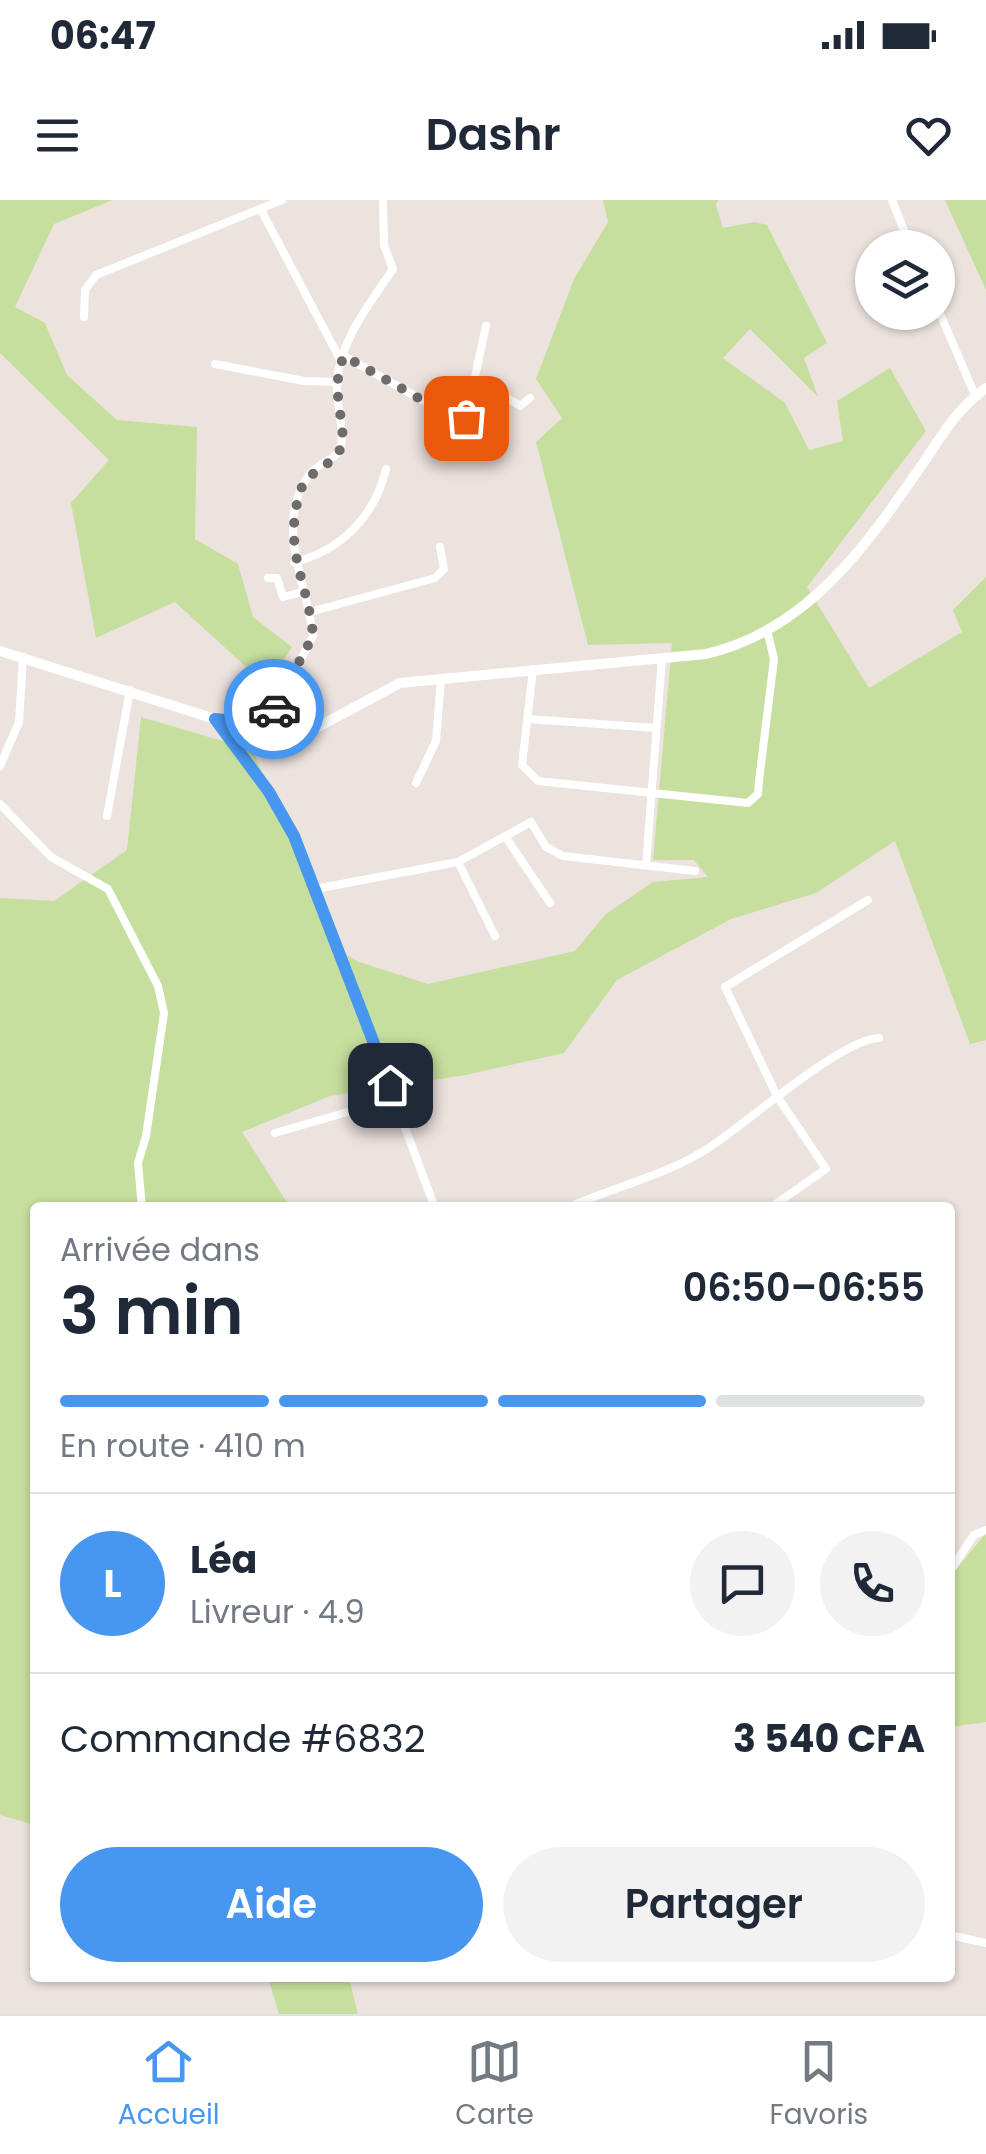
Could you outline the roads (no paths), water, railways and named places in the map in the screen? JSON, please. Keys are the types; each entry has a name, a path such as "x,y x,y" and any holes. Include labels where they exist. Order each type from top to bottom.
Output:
{"street":[{"path":"84,316 86,290 96,275 282,200"},
{"path":"892,200 904,230"},
{"path":"267,724 311,645 310,612 294,562 300,491 313,470 334,457 342,443 337,382 342,358 392,269 384,245 383,202"},
{"path":"261,210 342,358 438,409 490,428"},
{"path":"466,418 486,326"},
{"path":"947,330 976,396"},
{"path":"215,364 304,381 337,382"},
{"path":"0,650 215,719 314,729 390,686 662,658 746,644 794,617 841,570 946,428 986,388"},
{"path":"474,393 493,389 520,406 530,398"},
{"path":"294,562 326,554 348,535 380,492 386,469"},
{"path":"310,612 435,578 444,572 440,547"},
{"path":"268,578 277,578 283,598 302,592"},
{"path":"534,669 522,765 538,782 748,803 758,794 774,660 768,634"},
{"path":"0,766 19,722 23,657"},
{"path":"646,865 662,658"},
{"path":"416,783 436,741 440,679"},
{"path":"107,816 130,690"},
{"path":"528,718 656,728"},
{"path":"215,719 282,812 315,889 433,1202"},
{"path":"0,804 51,857 108,889 158,986 164,1013 146,1136 138,1163 141,1202"},
{"path":"315,889 458,862 531,822 552,852 694,871"},
{"path":"505,836 550,903"},
{"path":"458,862 495,936"},
{"path":"779,1202 826,1169 777,1096 725,987 868,900"},
{"path":"582,1202 700,1154 777,1096 862,1042 879,1038"},
{"path":"275,1133 358,1109 396,1104"},
{"path":"955,1564 974,1535 986,1530"},
{"path":"955,1935 986,1944"}]}
